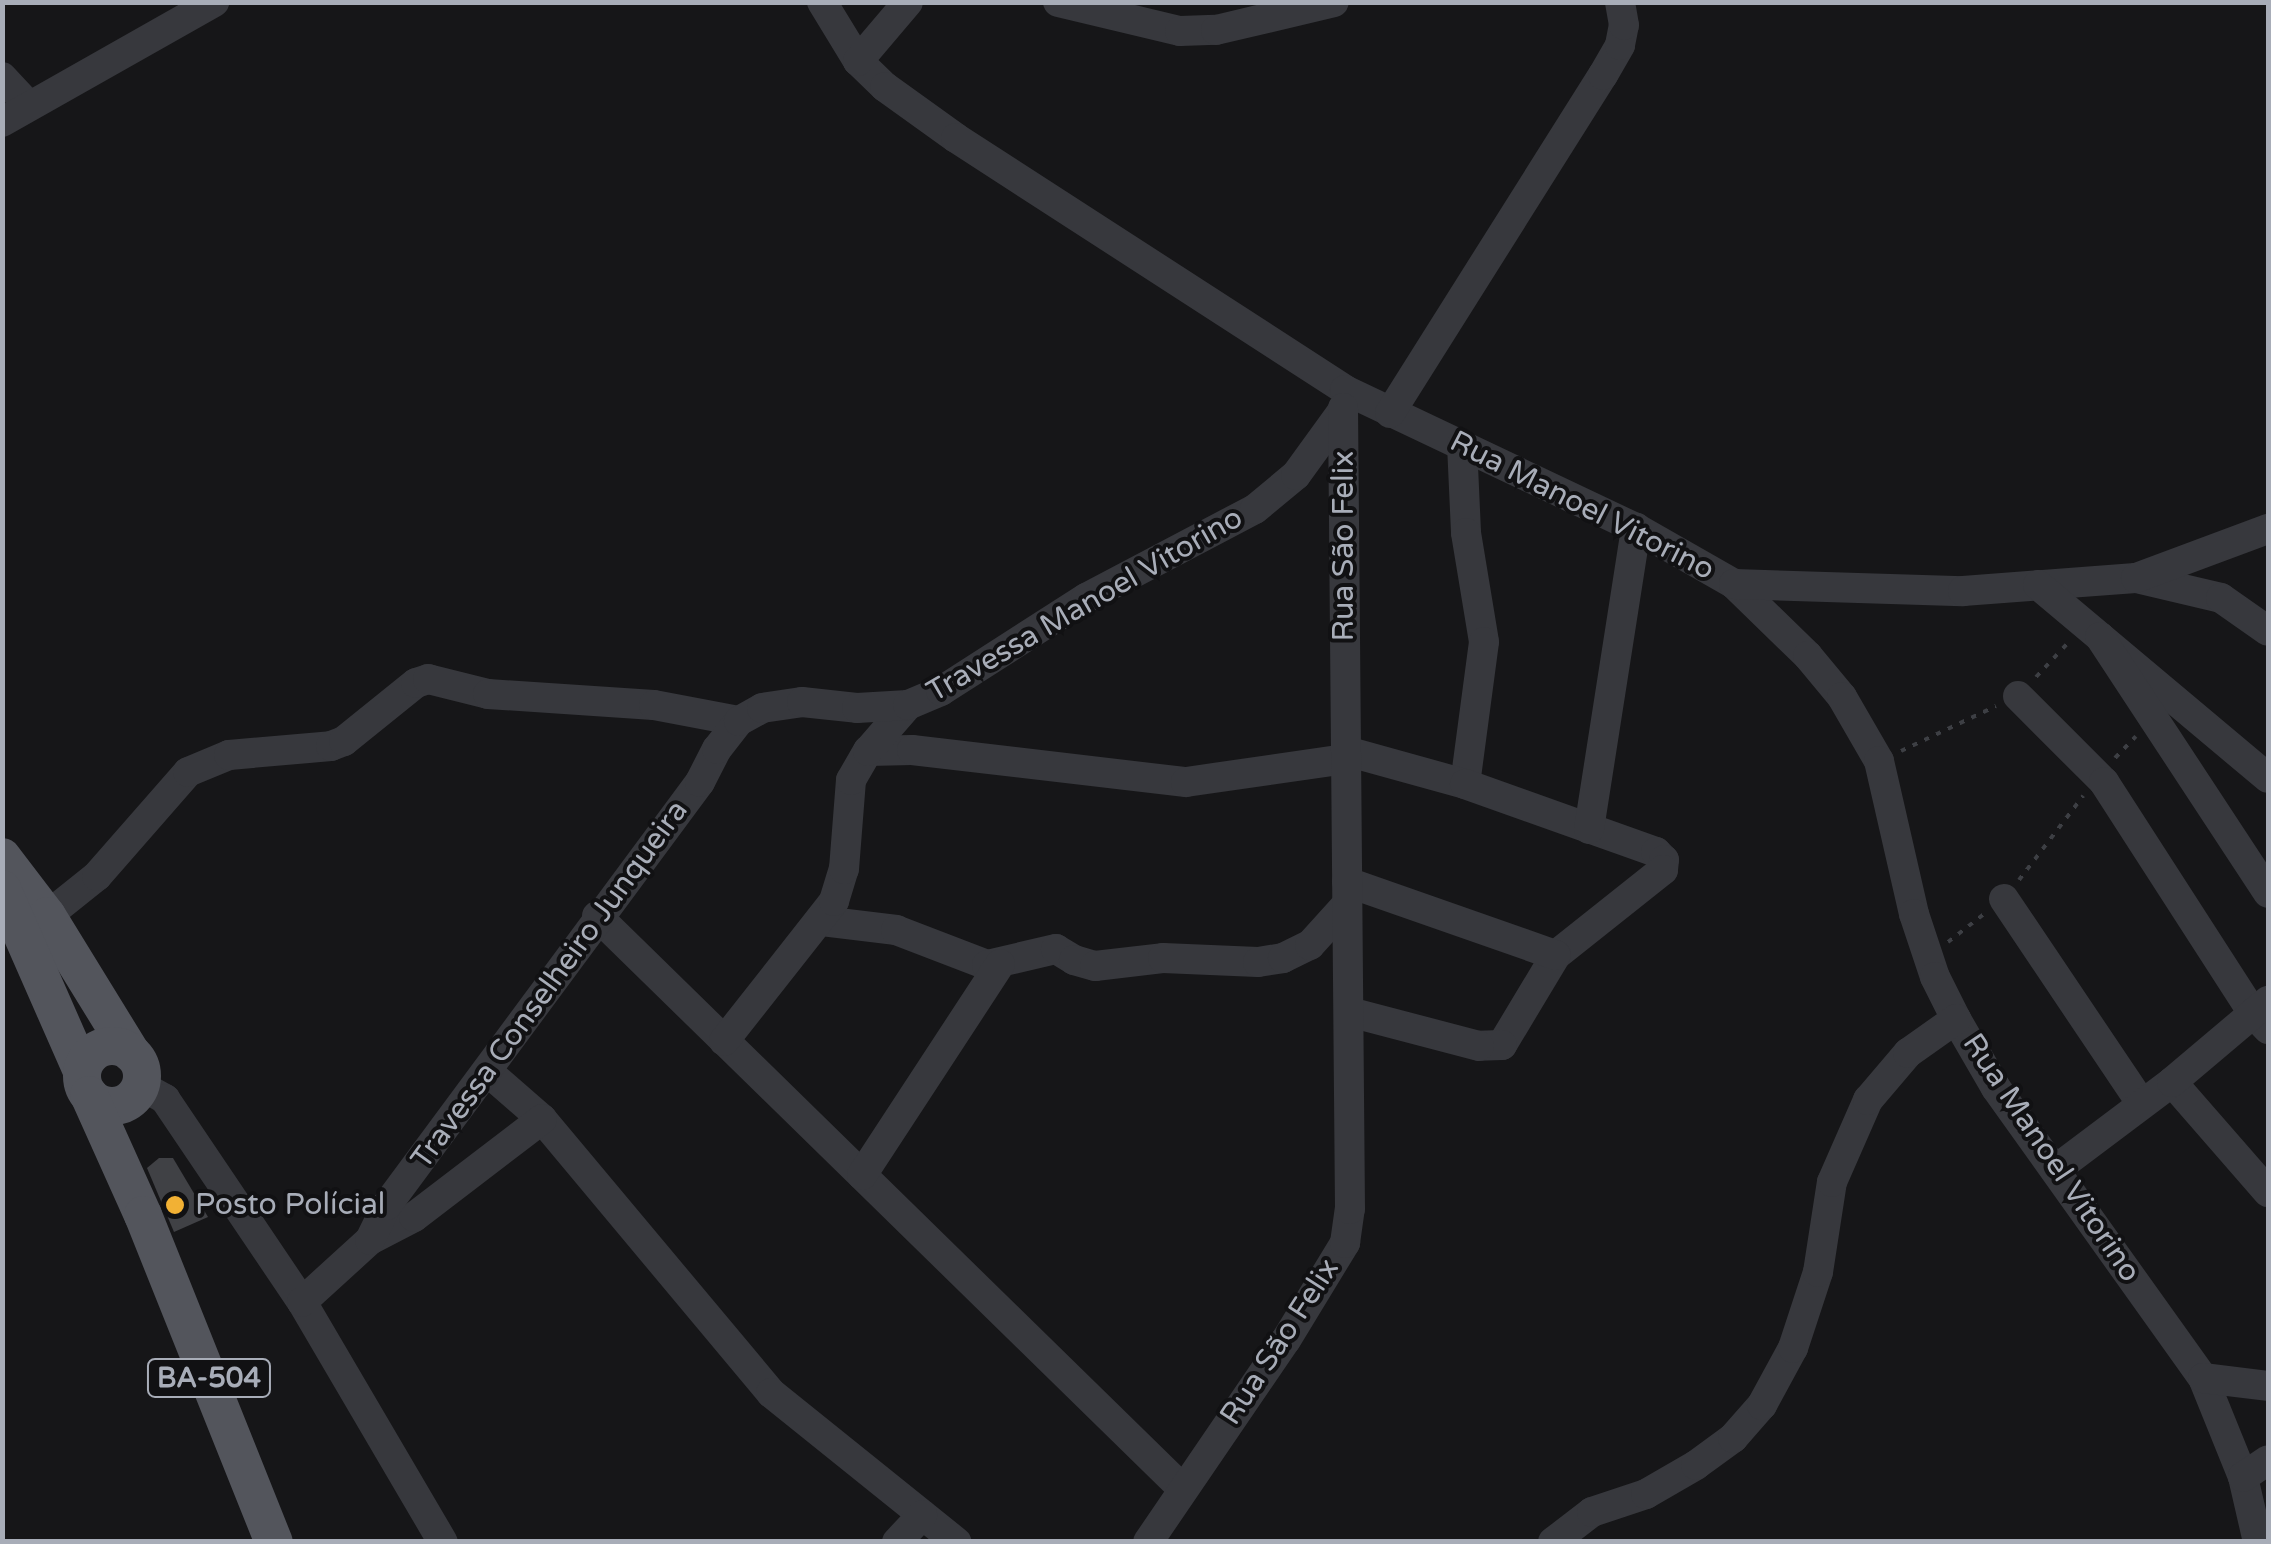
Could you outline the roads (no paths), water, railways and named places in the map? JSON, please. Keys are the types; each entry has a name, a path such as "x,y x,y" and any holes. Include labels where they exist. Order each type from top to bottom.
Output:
{"main road":[{"path":"2,857 47,916 136,1078"},
{"name":"BA-504","path":"2,889 143,1215 274,1542"},
{"path":"106,1046 136,1078 113,1106 85,1083 90,1054 106,1046"},
{"name":"BA-504","path":"136,1078 135,1168 143,1215"}],"street":[{"path":"2,77 15,114 214,2"},
{"name":"Rua Manoel Vitorino","path":"822,2 858,61 885,88 1344,400 1390,413 1462,444 1636,528 1734,584 1808,656 1842,696 1879,762 1928,956 1956,1019 1996,1088 2203,1378 2243,1477 2258,1542"},
{"path":"858,61 908,2"},
{"path":"1058,2 1180,31 1216,30 1334,2"},
{"path":"1390,413 1620,46 1624,25 1620,2"},
{"name":"Travessa Manoel Vitorino","path":"739,721 762,708 802,702 856,708 908,705 979,669 1086,598 1255,508 1296,475 1344,400"},
{"name":"Rua São Felix","path":"1148,1542 1286,1340 1344,1243 1350,1209 1344,400"},
{"path":"1462,444 1466,533 1484,642 1466,784"},
{"path":"1589,829 1636,528"},
{"path":"1734,584 1963,591 2136,578 2268,529"},
{"path":"2093,630 2136,578"},
{"path":"2136,578 2221,598 2268,631"},
{"path":"2038,585 2268,778"},
{"path":"2093,630 2268,894"},
{"path":"47,916 97,876 152,808 188,772 229,754 331,746 359,732 416,683 428,679 488,694 654,705 739,721"},
{"path":"2018,696 2099,776 2263,1014 2055,1170"},
{"path":"724,1041 834,901 844,869 851,780 868,751 908,705"},
{"name":"Travessa Conselheiro Junqueira","path":"370,1240 387,1205 488,1072 597,916 700,782 717,749 739,721"},
{"path":"868,751 912,750 1186,782 1346,755 1466,784 1656,852 1664,860 1663,870 1556,955 1502,1045 1494,1048 1349,1012"},
{"path":"822,921 896,930 968,962 1000,964 1056,949 1095,966 1164,958 1283,958 1310,946 1347,893 1556,955"},
{"path":"2004,899 2141,1103"},
{"path":"597,916 1182,1488"},
{"path":"862,1175 1000,964"},
{"path":"1552,1542 1592,1512 1646,1494 1696,1466 1732,1438 1762,1405 1792,1348 1818,1272 1832,1182 1868,1100 1908,1053 1956,1019"},
{"path":"488,1072 542,1120 772,1393 956,1542"},
{"path":"136,1078 165,1098 302,1302 443,1542"},
{"path":"2172,1082 2268,1192"},
{"name":"Travessa Conselheiro Junqueira","path":"302,1302 370,1240 414,1217 542,1120"},
{"path":"2203,1378 2268,1386"},
{"path":"2243,1477 2268,1460"},
{"path":"897,1542 922,1514"}],"place":[{"name":"Posto Polícial","path":"175,1205"}]}
